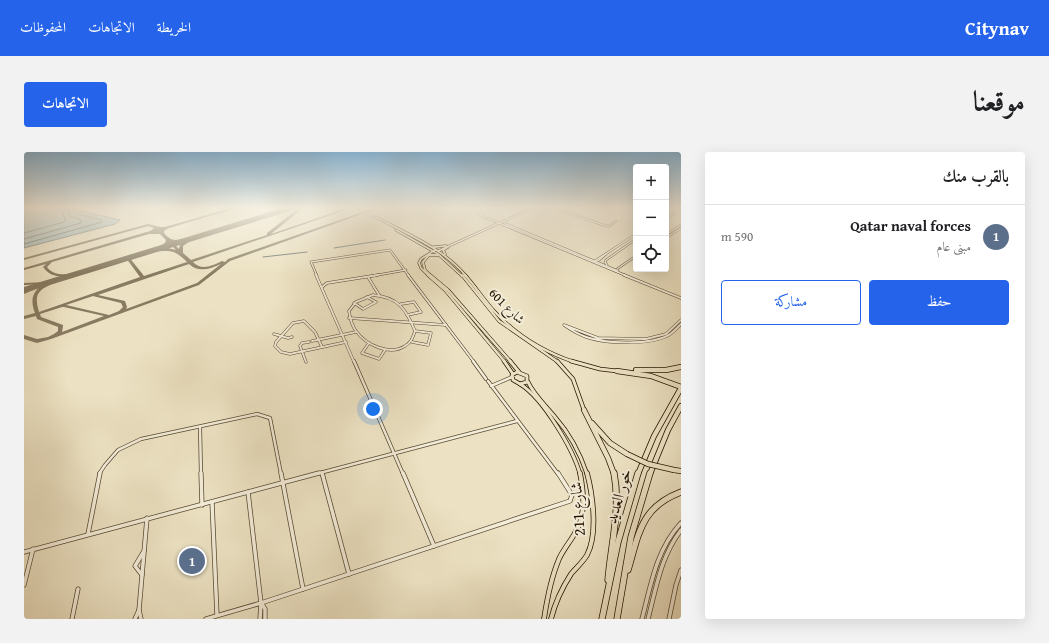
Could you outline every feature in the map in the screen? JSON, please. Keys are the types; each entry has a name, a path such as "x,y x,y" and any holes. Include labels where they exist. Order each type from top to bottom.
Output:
{"highway":[{"path":"617,371 659,371 681,367"},
{"path":"617,371 644,374 658,378 681,388"},
{"name":"خور العديد","path":"602,619 619,538 641,466 658,428 681,388"},
{"name":"خور العديد","path":"617,619 631,544 647,483 661,447 681,406"},
{"path":"584,410 594,426 604,437 627,454 648,464 681,471"},
{"path":"584,410 612,466 617,490 616,512 608,564 607,594"},
{"path":"622,586 642,526 648,514 662,499 681,492"}],"main road":[{"path":"398,230 427,245 440,254 454,265 477,290"},
{"path":"427,245 436,247 447,246"},
{"path":"447,246 443,251 449,259"},
{"path":"436,251 421,259 419,263 421,268 447,293 509,367 516,382"},
{"name":"شارع 601","path":"436,251 461,274 489,311 502,324 557,361 570,374 579,390 584,410"},
{"name":"شارع 601","path":"436,251 449,259 465,274 498,315 522,335 559,357 579,365 594,369 617,371"},
{"path":"440,255 433,254 425,258 422,262 424,268 448,290 518,372 512,375"},
{"name":"شارع 211","path":"518,372 527,376 530,387 561,422 575,443 587,473 593,517 593,534 590,547 584,559 563,588 551,619"},
{"name":"شارع 211","path":"516,382 527,389 566,439 578,466 583,490 584,501 581,521 576,534 564,551 556,567 549,590 544,619"},
{"path":"520,384 528,382"}],"street":[{"path":"436,251 482,230"},
{"path":"447,246 484,230"},
{"path":"515,230 631,277"},
{"path":"519,230 681,298"},
{"path":"596,262 633,236"},
{"path":"596,262 610,256 633,241"},
{"path":"206,619 261,603 434,546 567,502 572,498 570,490 390,250 311,262 434,546"},
{"path":"596,262 606,254"},
{"path":"582,256 600,258"},
{"path":"610,256 605,263 625,274"},
{"path":"617,269 633,258"},
{"path":"322,287 327,283 406,270"},
{"path":"368,277 379,295"},
{"path":"412,342 415,331 412,323 400,304 392,298 379,295 367,297 354,303 349,311 349,318 356,332 369,343 385,350 401,348 412,342 428,345 431,333 415,331"},
{"path":"354,303 363,309 376,302 367,297"},
{"path":"400,304 414,302 421,312 407,315"},
{"path":"349,318 446,325"},
{"path":"681,320 664,334 646,339 598,338 564,325 582,335 594,339 642,341 667,336 681,324"},
{"path":"322,347 320,339 304,321 293,323 276,342 275,346 281,352 290,354 346,342"},
{"path":"312,341 356,332"},
{"path":"274,334 288,338 292,337"},
{"path":"306,362 300,346 302,343 309,342"},
{"path":"369,343 362,353 379,359 385,350"},
{"path":"492,386 505,381 512,375"},
{"path":"505,381 516,382"},
{"path":"88,534 99,475 114,454 124,446 141,439 257,414 270,418 284,483 303,589"},
{"path":"24,552 147,518 322,473 394,452 517,421"},
{"path":"200,426 202,505"},
{"path":"322,473 349,574"},
{"path":"248,492 261,603 260,619"},
{"path":"212,502 218,615"},
{"path":"141,619 139,610 147,518"},
{"path":"642,619 662,549 671,534 681,523"},
{"path":"648,619 668,551 676,535 681,530"},
{"path":"24,585 33,550"},
{"path":"142,575 136,571 134,567 144,550"},
{"path":"669,619 678,572 681,570"},
{"path":"72,619 78,589"},
{"path":"261,603 265,609 265,619"},
{"path":"135,619 139,610"}],"water":[{"path":"24,230 93,230 24,248"}],"waterway":[{"path":"334,248 385,240"},
{"path":"263,257 307,252"}],"taxiway":[{"path":"24,259 131,230"},
{"path":"151,232 155,230"},
{"path":"159,230 162,233"},
{"path":"162,233 164,230"},
{"path":"268,234 273,230"},
{"path":"190,262 285,230"},
{"path":"24,337 37,341 49,338 198,284 229,260 315,230"},
{"path":"24,269 151,232"},
{"path":"151,232 150,233 162,233"},
{"path":"162,233 168,240"},
{"path":"181,253 181,246 192,238"},
{"path":"159,248 167,244 168,240"},
{"path":"168,240 185,240"},
{"path":"168,240 181,253"},
{"path":"153,250 168,249 179,252"},
{"path":"181,253 190,262"},
{"path":"128,258 143,278"},
{"path":"50,262 45,267 48,271 56,275 67,275 82,272"},
{"path":"143,278 190,262"},
{"path":"190,262 197,268 208,268 223,262"},
{"path":"37,314 143,278"},
{"path":"37,314 34,299 38,290 56,280"},
{"path":"24,284 46,283"},
{"path":"24,293 39,286"},
{"path":"94,295 123,302 125,307 121,311"},
{"path":"64,306 108,316"},
{"path":"24,318 37,314"},
{"path":"37,314 39,318 61,326 60,331 56,335"}],"runway":[{"path":"24,290 219,230"}],"place":[{"name":"Qatar naval forces","path":"192,561"}]}
